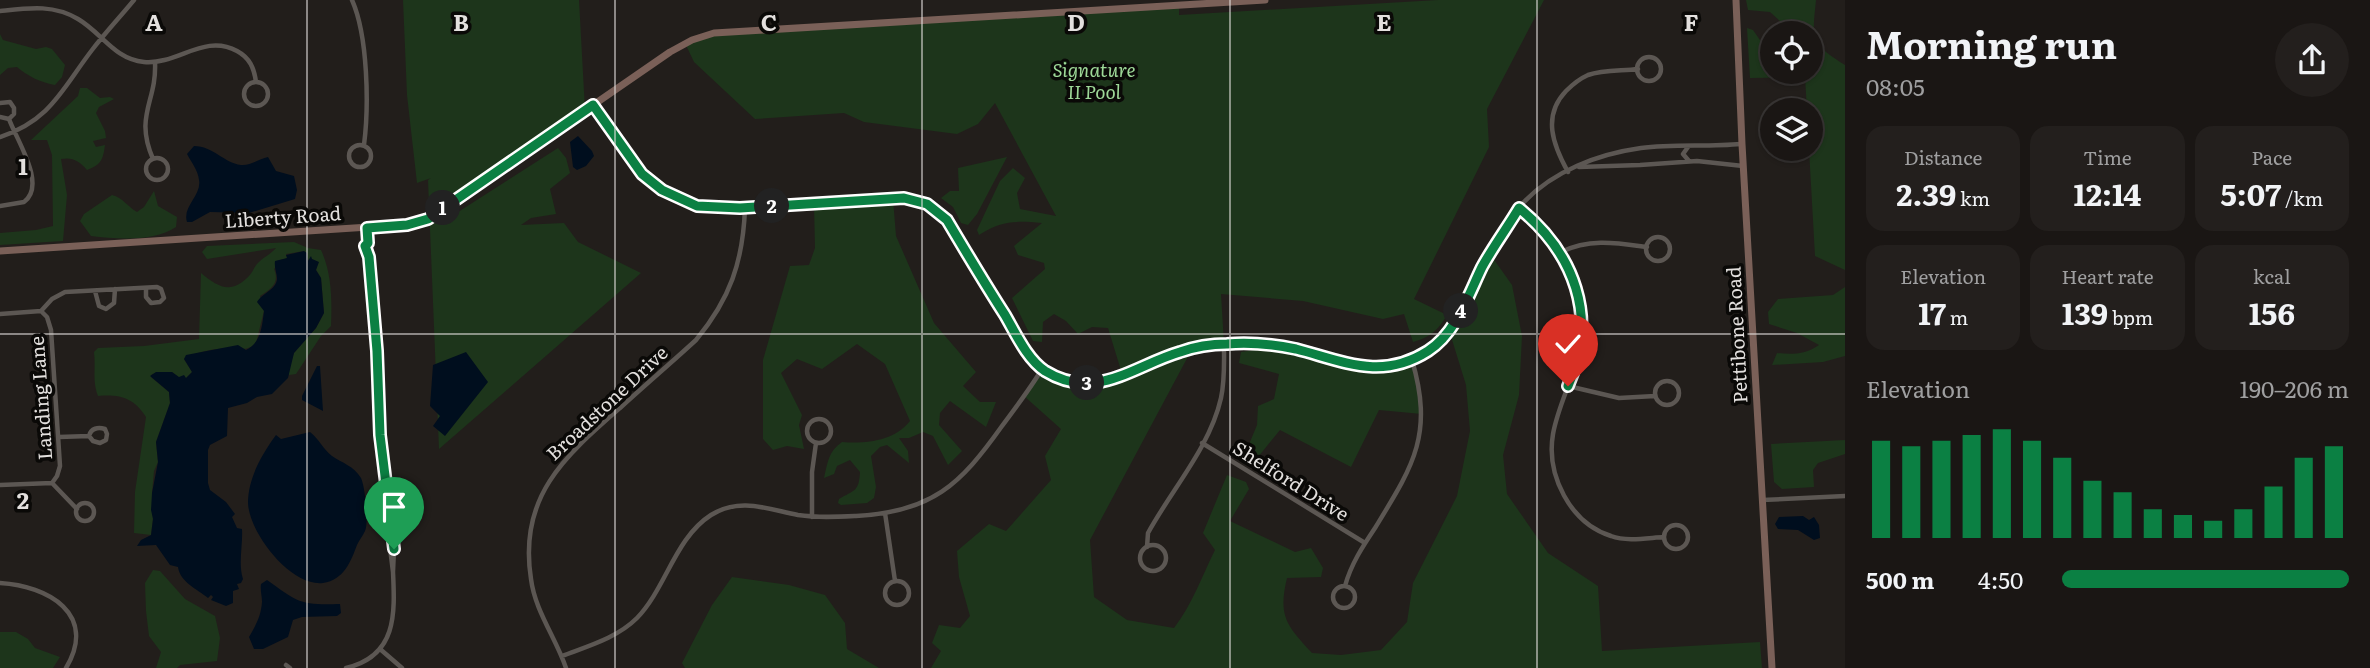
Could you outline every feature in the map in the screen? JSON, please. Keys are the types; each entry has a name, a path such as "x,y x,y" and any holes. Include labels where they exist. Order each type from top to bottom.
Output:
{"street":[{"path":"0,137 14,132 46,111 101,38 134,0"},
{"path":"352,0 360,22 363,42 367,122 364,145"},
{"name":"Liberty Road","path":"0,251 407,225 430,218 677,48 698,37 723,32 1265,0"},
{"name":"Pettibone Road","path":"1736,0 1772,668"},
{"path":"0,11 33,6 57,10 77,18 126,58 155,62 173,59 203,46 222,46 237,51 250,61 256,82 266,87 269,94 266,102 256,107 248,104 244,92 248,85 256,82"},
{"path":"1651,57 1658,61 1661,68 1660,75 1650,81 1640,76 1638,69 1640,62 1651,57"},
{"path":"153,159 148,148 145,124 155,62"},
{"path":"1568,172 1558,154 1552,134 1553,113 1559,99 1577,81 1589,75 1638,69"},
{"path":"0,103 10,102 14,108 14,114 9,119"},
{"path":"593,105 642,174 662,190 697,206 745,208 904,198 927,204 947,220 1025,350 1042,369 1057,377 1094,384 1123,377 1181,351 1224,344 1262,342 1367,368 1392,366 1412,360 1431,349 1449,330 1483,265 1519,208 1541,187 1598,156 1643,148 1742,144"},
{"path":"0,117 9,119"},
{"path":"0,206 24,202 33,191 33,178 9,119"},
{"path":"356,145 364,145 369,150 370,161 361,167 354,166 349,160 350,149 356,145"},
{"path":"1688,146 1683,154 1689,162"},
{"path":"153,159 160,159 167,165 166,176 160,180 150,177 147,171 148,164 153,159"},
{"path":"1575,167 1689,162 1743,166"},
{"name":"Broadstone Drive","path":"566,668 530,578 529,544 537,507 553,473 563,460 696,340 711,322 726,297 737,268 744,235 745,208"},
{"path":"1519,208 1561,252 1578,291 1580,342 1553,434 1556,480 1563,495 1581,517 1606,534 1633,539 1664,537"},
{"path":"346,668 365,660 380,649 389,634 394,616 390,504 372,352 374,341 369,257 371,245 368,243 367,228"},
{"path":"1663,238 1669,244 1670,252 1666,258 1656,261 1647,254 1647,247 1651,240 1663,238"},
{"path":"1561,252 1602,242 1647,247"},
{"path":"0,314 41,312 60,294 157,287 164,298 160,302 151,303 146,288"},
{"path":"95,291 99,306 106,309 114,303 115,289"},
{"name":"Landing Lane","path":"41,312 47,317 51,330 59,438 60,466 52,483"},
{"path":"1147,547 1155,545 1163,549 1166,561 1161,568 1150,570 1143,565 1140,557 1147,547 1148,533 1202,443 1221,399 1224,344"},
{"path":"1345,586 1352,589 1355,599 1348,608 1340,608 1334,604 1332,597 1335,590 1345,586 1353,563 1403,483 1416,454 1422,403 1412,360"},
{"path":"562,656 610,638 632,623 646,607 689,536 712,514 733,506 756,505 812,517 885,513 932,499 970,470 1042,369"},
{"path":"1568,386 1619,398 1655,396 1663,404 1671,404 1678,399 1679,391 1676,384 1665,380 1656,388 1655,396"},
{"path":"822,420 830,426 831,434 827,440 816,443 810,438 808,427 813,421 822,420"},
{"path":"59,438 89,436"},
{"path":"812,517 812,472 816,443"},
{"name":"Shelford Drive","path":"1202,443 1365,543"},
{"path":"0,485 52,483 77,509 78,517 83,521 93,516 93,508 89,504 83,503 77,509"},
{"path":"1762,500 1845,496"},
{"path":"885,513 895,581"},
{"path":"1677,524 1687,531 1689,539 1685,546 1674,549 1667,545 1664,537 1669,527 1677,524"},
{"path":"895,581 903,583 908,589 908,597 899,605 888,602 885,595 888,584 895,581"},
{"path":"0,583 18,584 48,593 66,609 73,623 75,638 73,654 65,668"},
{"path":"380,649 401,668"}],"green space":[{"path":"403,0 579,0 585,110 430,217 441,223 558,148 566,158 570,173 550,189 556,214 531,218 521,225 564,223 578,242 641,273 439,449 428,180 431,178 417,183 407,95"},
{"name":"Signature II Pool","path":"1438,0 1544,0 1487,109 1489,147 1414,299 1447,315 1433,332 1413,342 1404,314 1383,319 1303,301 1221,294 1224,344 1192,349 1090,540 1094,597 1127,620 1174,628 1215,550 1203,533 1227,475 1246,482 1249,489 1230,521 1295,552 1311,548 1323,568 1321,577 1287,578 1284,611 1290,627 1303,643 1312,653 1341,655 1381,650 1407,622 1413,583 1457,496 1470,431 1466,385 1449,330 1490,254 1512,285 1522,336 1519,395 1503,455 1507,494 1548,553 1598,586 1602,651 1760,642 1762,668 931,668 941,651 932,643 939,625 960,628 970,616 959,577 957,551 989,524 1006,531 1051,480 1045,456 1061,429 1024,396 1042,369 1063,379 1082,382 1100,382 1123,377 1108,328 1092,327 1078,334 1066,321 1054,314 1043,322 1042,342 1033,341 1012,298 1045,269 1044,263 1018,255 1014,246 1042,223 1009,223 979,235 977,230 1000,181 1013,168 1025,178 1017,193 1020,209 1056,216 995,103 978,124 957,134 864,122 844,113 755,119 694,62 685,43 706,35 1179,5 1179,15"},
{"path":"1746,0 1816,0 1814,21 1780,21 1770,12 1748,10"},
{"path":"1747,28 1753,30 1760,40 1760,78 1750,78"},
{"path":"0,34 3,40 36,49 52,49 65,65 62,77 55,85 50,84 17,67 8,68 0,75"},
{"path":"1823,49 1845,65 1845,270 1815,256 1810,161 1823,161 1823,98 1806,98 1805,84 1823,84"},
{"path":"80,88 87,88 100,98 114,99 99,107 96,113 106,138 93,141 96,147 105,145 98,164 87,170 76,160 61,159 67,195 63,241 0,245 0,233 53,226 52,155 47,140 31,140 78,96"},
{"path":"1007,157 977,214 968,225 961,223 953,207 941,198 950,191 959,191 958,168"},
{"path":"154,191 158,206 177,217 176,227 167,232 135,238 91,236 80,221 84,214 112,195 137,212 144,207"},
{"path":"893,199 896,236 934,323 976,372 963,386 980,402 996,402 986,427 950,401 940,413 939,425 962,451 948,465 933,436 923,432 909,438 899,438 908,451 909,463 887,445 880,447 871,456 876,487 874,498 867,503 841,505 838,503 839,499 857,487 860,472 850,460 837,466 834,474 824,478 834,450 842,442 870,442 888,437 910,421 885,364 857,344 822,369 797,359 781,373 802,415 799,425 804,449 787,446 773,450 763,439 763,360 790,266 809,265 815,248 814,204"},
{"path":"294,242 321,250 325,259 331,297 331,326 321,336 296,374 289,375 294,353 316,328 324,313 321,278 316,270 318,262 312,259 309,261 304,251 286,254 287,258 274,269 276,278 273,285 260,296 264,311 256,343 246,349 217,349 189,356 184,359 192,372 186,378 179,378 172,372 152,374 151,377 169,392 170,403 156,442 158,462 154,471 151,535 134,533 135,492 146,417 131,401 113,396 98,396 94,352 98,348 199,339 201,273 219,285 236,286 276,248 207,259 202,252 207,246"},
{"path":"1845,287 1845,356 1823,362 1772,365 1777,353 1799,353 1819,345 1797,333 1769,324 1768,312 1778,299 1833,295"},
{"path":"1280,346 1329,359 1362,364 1395,364 1412,360 1422,414 1379,410 1351,467 1280,430 1254,462 1245,454 1257,425 1258,406 1274,399 1279,374 1239,363 1241,352"},
{"path":"1845,440 1845,454 1818,463 1813,470 1814,487 1782,489 1774,482 1771,444"},
{"path":"153,570 160,571 185,599 215,616 220,638 217,661 180,665 177,668 156,668 161,652 149,636 145,583"},
{"path":"732,577 789,585 825,595 845,623 847,649 879,668 685,668 682,663 712,605"},
{"path":"0,632 16,632 28,639 35,648 60,657 53,668 0,668"}],"water":[{"path":"578,136 594,156 586,166 577,170 573,167 570,142"},
{"path":"194,146 241,165 268,157 276,171 294,176 297,190 295,199 249,213 210,212 187,222 187,211 199,185 197,173 187,154"},
{"path":"304,251 308,261 311,256 319,262 316,270 321,278 324,313 316,328 294,353 288,378 272,394 228,408 227,436 210,445 208,450 210,490 226,502 235,514 232,517 237,528 242,529 243,579 237,584 239,589 233,591 233,603 226,606 211,600 211,595 208,598 190,585 182,577 178,567 170,565 156,545 137,546 141,540 151,535 152,493 158,462 156,442 170,403 169,392 150,376 156,372 172,372 186,378 192,372 184,359 186,355 238,345 246,350 251,347 260,334 264,311 257,302 276,283 275,261"},
{"path":"466,352 488,382 445,436 433,426 440,416 430,406 433,365"},
{"path":"317,366 320,366 323,411 302,400"},
{"path":"310,432 332,456 358,474 366,504 365,531 349,563 336,578 323,583 311,582 298,576 274,556 256,529 248,503 250,485 257,467 276,435 281,439"},
{"path":"1803,516 1809,520 1814,517 1819,525 1820,538 1814,540 1798,530 1778,529 1775,524 1779,517"},
{"path":"267,580 300,601 340,604 341,613 337,616 302,617 293,620 288,637 263,649 254,649 249,637 261,612 261,584"}],"route":[{"path":"394,549 380,435 375,360 377,351 374,341 369,257 365,246 368,243 367,228 407,225 428,219 593,105 642,174 662,190 697,206 740,208 904,198 927,204 947,220 1025,350 1042,369 1075,382 1094,384 1123,377 1181,351 1224,344 1262,342 1367,368 1392,366 1412,360 1431,349 1449,330 1483,265 1519,208 1561,252 1578,291 1581,335 1568,386"}]}
